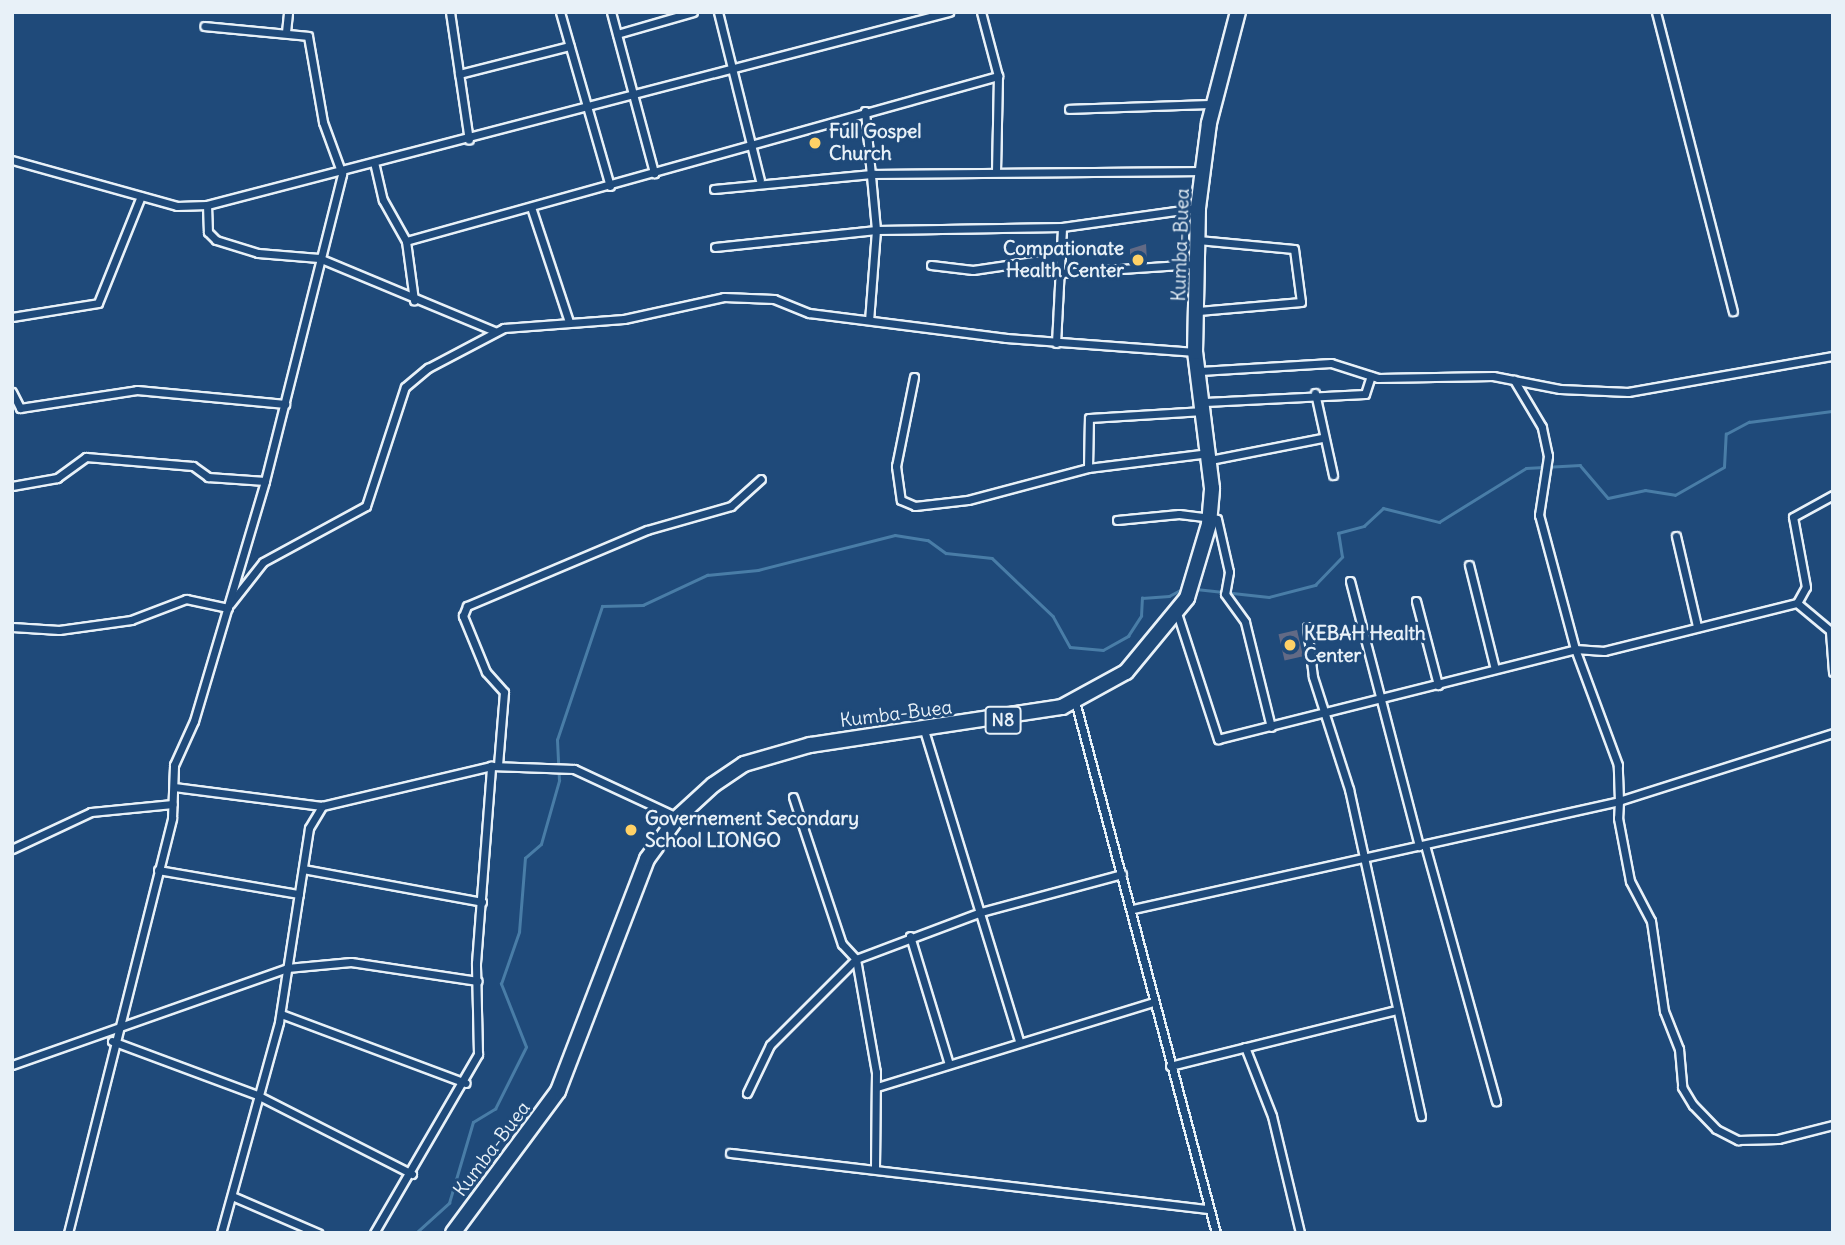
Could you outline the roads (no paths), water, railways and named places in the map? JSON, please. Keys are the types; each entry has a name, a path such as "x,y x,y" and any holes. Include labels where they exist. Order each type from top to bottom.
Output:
{"highway":[{"name":"Kumba-Buea","path":"453,1233 558,1091 643,867 677,818 744,764 810,745 1002,720 1075,701 1126,672 1177,612 1195,580 1210,515 1210,456 1200,371 1195,352 1198,311 1198,208 1213,104 1238,12"}],"street":[{"path":"286,32 288,12"},
{"path":"450,12 469,140"},
{"path":"560,12 610,186"},
{"path":"611,12 654,173"},
{"path":"617,34 693,12"},
{"path":"718,12 760,180"},
{"path":"12,160 141,196 207,205 342,174 374,162 469,140 949,12"},
{"path":"981,12 998,76 996,170"},
{"path":"1657,12 1734,311"},
{"path":"68,1233 113,1037 173,804 174,765 228,608 265,481 342,174 323,122 311,39 286,32 204,26"},
{"path":"459,74 570,46"},
{"path":"406,241 532,210 751,141 998,76"},
{"path":"1069,109 1213,104"},
{"path":"865,111 874,174 876,230 869,320"},
{"path":"374,162 383,200 406,241 414,300"},
{"path":"714,188 760,180 996,170 1203,172"},
{"path":"12,317 101,300 141,196"},
{"path":"207,205 208,232 216,240 258,253 319,258 414,300 445,306 494,331"},
{"path":"715,247 876,230 1062,227 1198,208"},
{"path":"532,210 569,322"},
{"path":"1056,343 1062,227"},
{"path":"1198,240 1294,249 1301,302 1198,311"},
{"path":"931,265 973,270 1061,257"},
{"path":"1061,273 1197,264"},
{"path":"228,608 263,562 366,506 405,387 494,331 630,318 724,297 774,299 809,313 1056,343 1195,352"},
{"path":"1200,371 1331,363 1371,376 1514,380 1636,392 1833,356"},
{"path":"1088,468 1086,419 1315,393 1365,394 1371,376"},
{"path":"914,377 896,466 906,504 968,500 1088,468 1210,456 1322,438"},
{"path":"1514,380 1542,427 1548,456 1539,515 1575,649 1618,765 1619,801 1630,881 1651,921 1664,1011 1679,1049 1682,1087 1693,1105 1716,1129 1738,1140 1778,1139 1833,1125"},
{"path":"12,392 20,408 137,390 285,404"},
{"path":"1315,393 1322,438 1333,475"},
{"path":"12,486 57,478 86,457 194,466 208,477 265,481"},
{"path":"374,1233 466,1083 480,1045 478,982 482,902 494,766 504,692 486,672 463,615 467,606 647,530 731,506 761,479"},
{"path":"1177,612 1214,739 1325,714 1575,649 1594,653 1797,603 1806,587 1793,517 1833,495"},
{"path":"1117,520 1210,515 1217,519 1229,572 1225,594 1245,622 1271,727"},
{"path":"1676,536 1697,626"},
{"path":"1469,565 1495,669"},
{"path":"1350,581 1496,1101"},
{"path":"12,627 59,630 131,620 186,599 228,608"},
{"path":"1416,601 1438,685"},
{"path":"1797,603 1831,633 1833,672"},
{"path":"1307,628 1325,714 1362,858 1393,1011 1421,1116"},
{"path":"1075,701 1133,909 1170,1066 1216,1233"},
{"path":"924,730 1019,1041"},
{"path":"1133,909 1619,801 1833,733"},
{"path":"174,787 322,806 494,766 588,773 677,818"},
{"path":"793,797 842,944 856,959 877,1087 875,1169"},
{"path":"12,849 91,813 173,804"},
{"path":"221,1233 281,1014 309,828 322,806"},
{"path":"303,869 482,902"},
{"path":"158,870 299,894"},
{"path":"747,1093 770,1045 856,959 910,936 981,912 1122,874"},
{"path":"910,936 949,1064"},
{"path":"12,1065 113,1037 287,968 351,962 478,982"},
{"path":"877,1087 1019,1041 1154,1002"},
{"path":"1170,1066 1393,1011"},
{"path":"281,1014 466,1083"},
{"path":"113,1037 257,1096 412,1174"},
{"path":"1245,1047 1274,1122 1300,1233"},
{"path":"730,1153 1209,1209"},
{"path":"232,1196 318,1233"}],"waterway":[{"path":"1196,589 1269,597 1315,585 1342,557 1338,533 1364,526 1383,508 1439,522 1526,468 1580,465 1608,498 1645,490 1675,495 1724,467 1726,434 1749,422 1833,411"},
{"path":"416,1233 449,1203 473,1122 495,1109 526,1047 501,984 519,932 525,858 541,844 559,781 557,740 602,606 643,605 707,575 758,570 895,535 928,540 946,553 992,558 1053,616 1070,647 1103,650 1128,636 1141,616 1142,598 1169,596 1186,587"}],"place":[{"name":"Full Gospel Church","path":"815,143"},
{"name":"Compationate Health Center","path":"1138,260"},
{"name":"KEBAH Health Center","path":"1290,645"},
{"name":"Governement Secondary School LIONGO","path":"631,830"}]}
